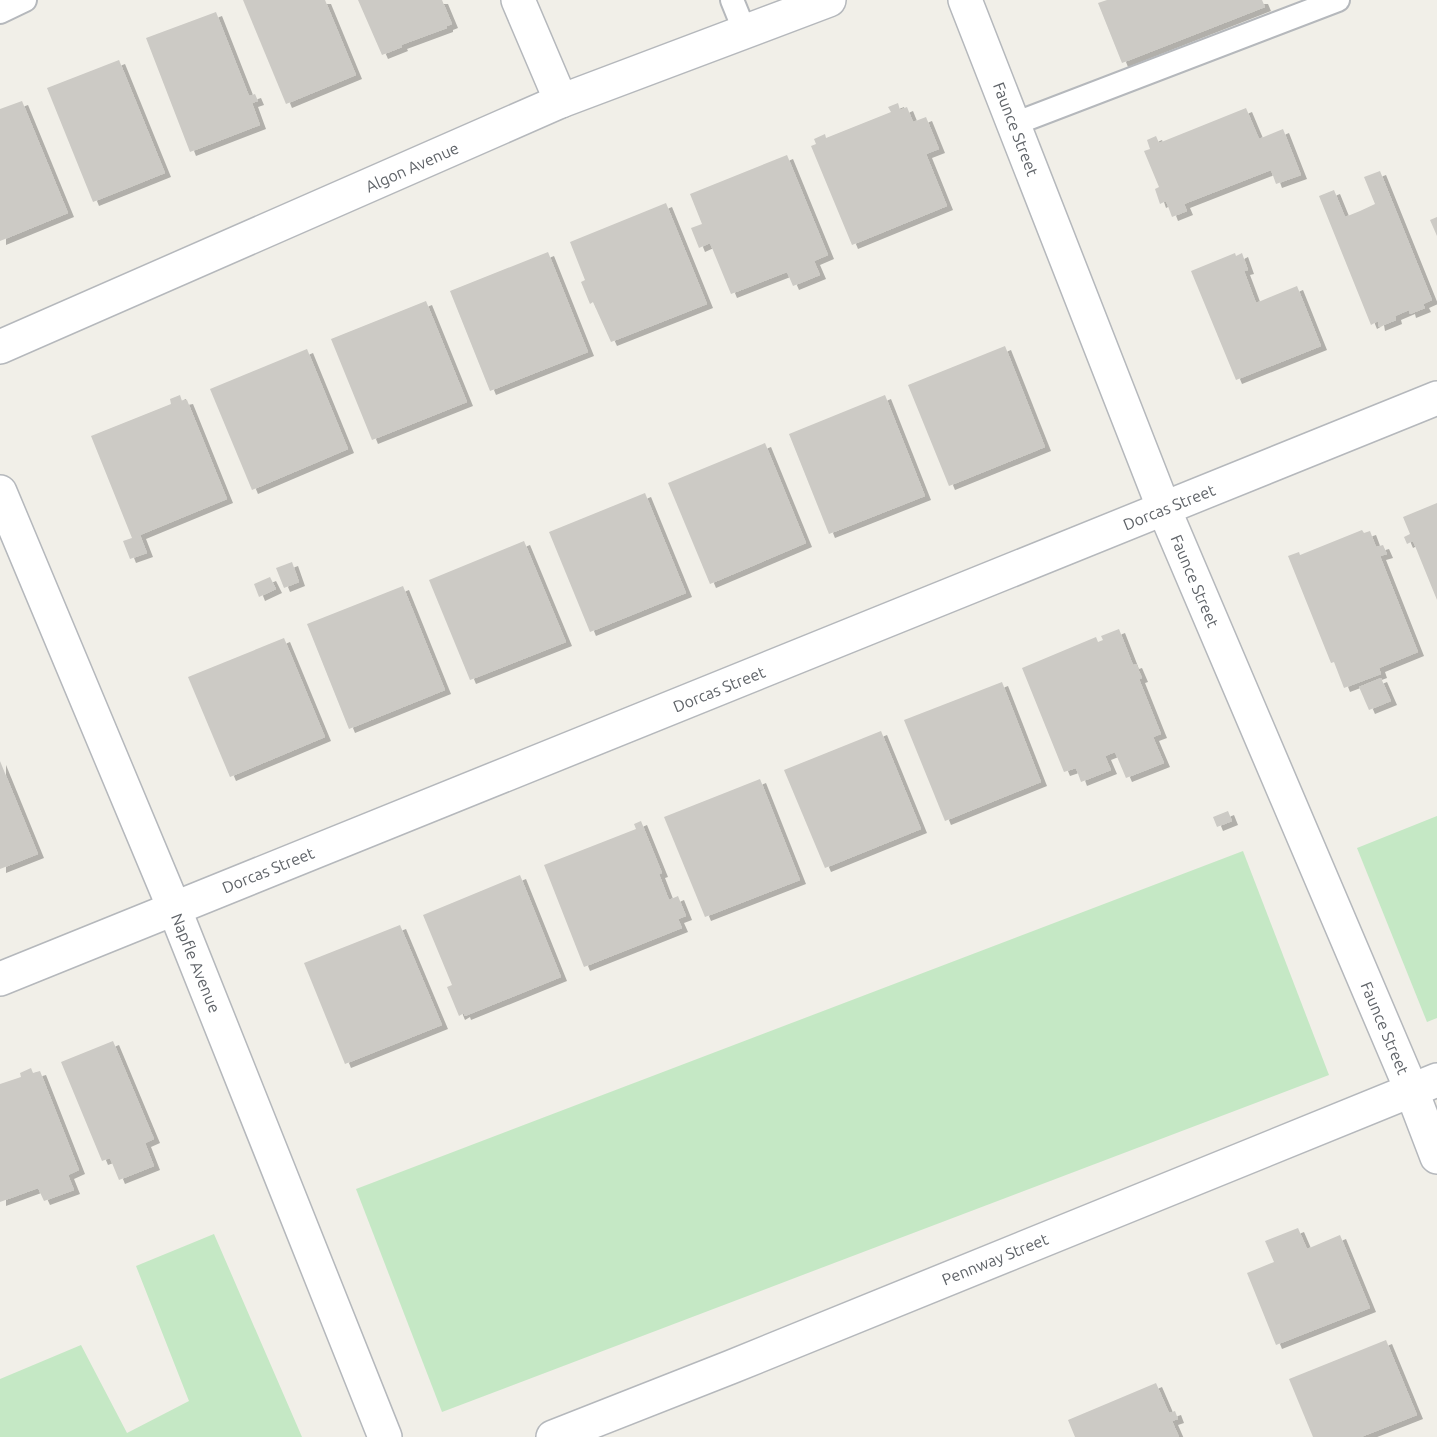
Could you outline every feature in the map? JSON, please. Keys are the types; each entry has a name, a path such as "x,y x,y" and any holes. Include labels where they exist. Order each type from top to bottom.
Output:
{"street":[{"path":"518,0 561,101"},
{"name":"Algon Avenue","path":"0,347 561,101 829,0"},
{"name":"Faunce Street","path":"965,0 1164,509 1424,1084 1437,1157"},
{"name":"Dorcas Street","path":"0,979 1437,398"},
{"name":"Napfle Avenue","path":"0,492 174,908 385,1437"},
{"name":"Pennway Street","path":"553,1437 731,1367 1424,1084"}],"lane":[{"path":"0,12 25,0"},
{"path":"732,0 745,32"},
{"path":"1014,124 1338,0"}],"green space":[{"path":"1437,816 1437,1018 1427,1022 1357,848"},
{"path":"1243,851 1329,1075 442,1412 356,1189"},
{"path":"214,1234 302,1437 0,1437 0,1379 81,1345 127,1433 189,1401 136,1266"}],"building":[{"path":"243,0 325,0 356,75 286,104"},
{"path":"358,0 442,0 452,24 382,55"},
{"path":"1107,0 1262,0 1265,7 1122,63 1098,3"},
{"path":"216,12 249,96 255,94 258,101 252,103 260,125 190,152 146,38"},
{"path":"119,60 165,173 93,202 47,88"},
{"path":"22,101 68,213 0,241 0,109"},
{"path":"898,103 900,110 907,107 913,122 926,117 939,149 926,154 947,206 852,245 811,146 816,144 814,139 825,134 826,138 891,112 888,107"},
{"path":"1246,108 1259,139 1283,129 1301,175 1276,184 1271,170 1184,204 1187,211 1172,217 1166,201 1160,204 1155,189 1159,187 1144,151 1150,149 1147,140 1156,136 1159,143"},
{"path":"787,155 828,255 814,261 820,275 793,286 787,272 731,294 710,243 699,248 691,228 702,224 690,194"},
{"path":"1380,171 1432,300 1423,304 1425,308 1410,314 1409,310 1395,316 1396,320 1379,327 1378,321 1371,325 1319,196 1334,190 1345,217 1360,211 1375,204 1364,177"},
{"path":"666,203 707,304 611,342 593,302 590,304 581,282 585,280 570,242"},
{"path":"1437,217 1437,236 1430,220"},
{"path":"548,252 588,352 490,391 450,291"},
{"path":"1235,253 1236,256 1242,253 1248,270 1244,271 1256,303 1297,286 1321,346 1236,380 1191,271"},
{"path":"426,301 467,402 372,440 331,339"},
{"path":"1005,346 1045,447 949,486 908,385"},
{"path":"307,349 348,449 252,490 210,389"},
{"path":"180,395 182,401 187,400 227,499 140,535 147,553 130,559 123,541 132,538 91,436 171,404 170,399"},
{"path":"885,395 925,496 829,534 789,434"},
{"path":"765,443 806,543 710,584 668,483"},
{"path":"645,493 686,593 590,632 549,532"},
{"path":"1437,503 1437,600 1413,541 1407,544 1404,537 1410,534 1403,517"},
{"path":"1362,530 1364,533 1370,531 1376,547 1383,545 1387,554 1380,556 1418,652 1379,668 1381,674 1344,688 1334,662 1331,663 1288,556 1299,552 1300,555"},
{"path":"524,541 566,642 470,680 429,580"},
{"path":"292,562 299,582 284,588 276,568"},
{"path":"270,577 276,589 259,597 254,584"},
{"path":"403,586 445,690 349,729 307,624"},
{"path":"1119,629 1133,665 1136,664 1142,678 1139,679 1161,734 1153,737 1164,763 1126,778 1115,752 1105,756 1111,770 1081,782 1076,768 1064,772 1022,668 1096,637 1098,642 1103,640 1101,636"},
{"path":"284,638 325,737 230,777 188,677"},
{"path":"1381,678 1391,701 1369,710 1359,687"},
{"path":"1002,682 1041,782 945,821 904,720"},
{"path":"881,731 921,829 825,868 784,770"},
{"path":"0,761 38,854 0,869"},
{"path":"760,779 800,880 705,917 664,817"},
{"path":"1228,811 1232,821 1217,827 1213,817"},
{"path":"641,821 662,873 659,874 669,900 678,896 686,916 678,919 682,928 584,967 544,865 636,829 634,824"},
{"path":"520,875 561,977 465,1016 464,1013 459,1016 447,987 452,985 423,915"},
{"path":"400,925 442,1025 345,1064 304,963"},
{"path":"113,1041 154,1139 145,1143 154,1166 119,1180 110,1158 102,1161 61,1062"},
{"path":"31,1068 33,1073 40,1071 79,1170 68,1175 74,1190 44,1201 38,1188 0,1202 0,1084 21,1077 20,1073"},
{"path":"1298,1228 1307,1249 1340,1235 1370,1308 1276,1345 1247,1273 1274,1262 1265,1241"},
{"path":"1386,1340 1417,1415 1361,1437 1313,1437 1289,1379"},
{"path":"1156,1383 1169,1413 1175,1411 1178,1419 1172,1421 1179,1437 1075,1437 1068,1420"}]}
